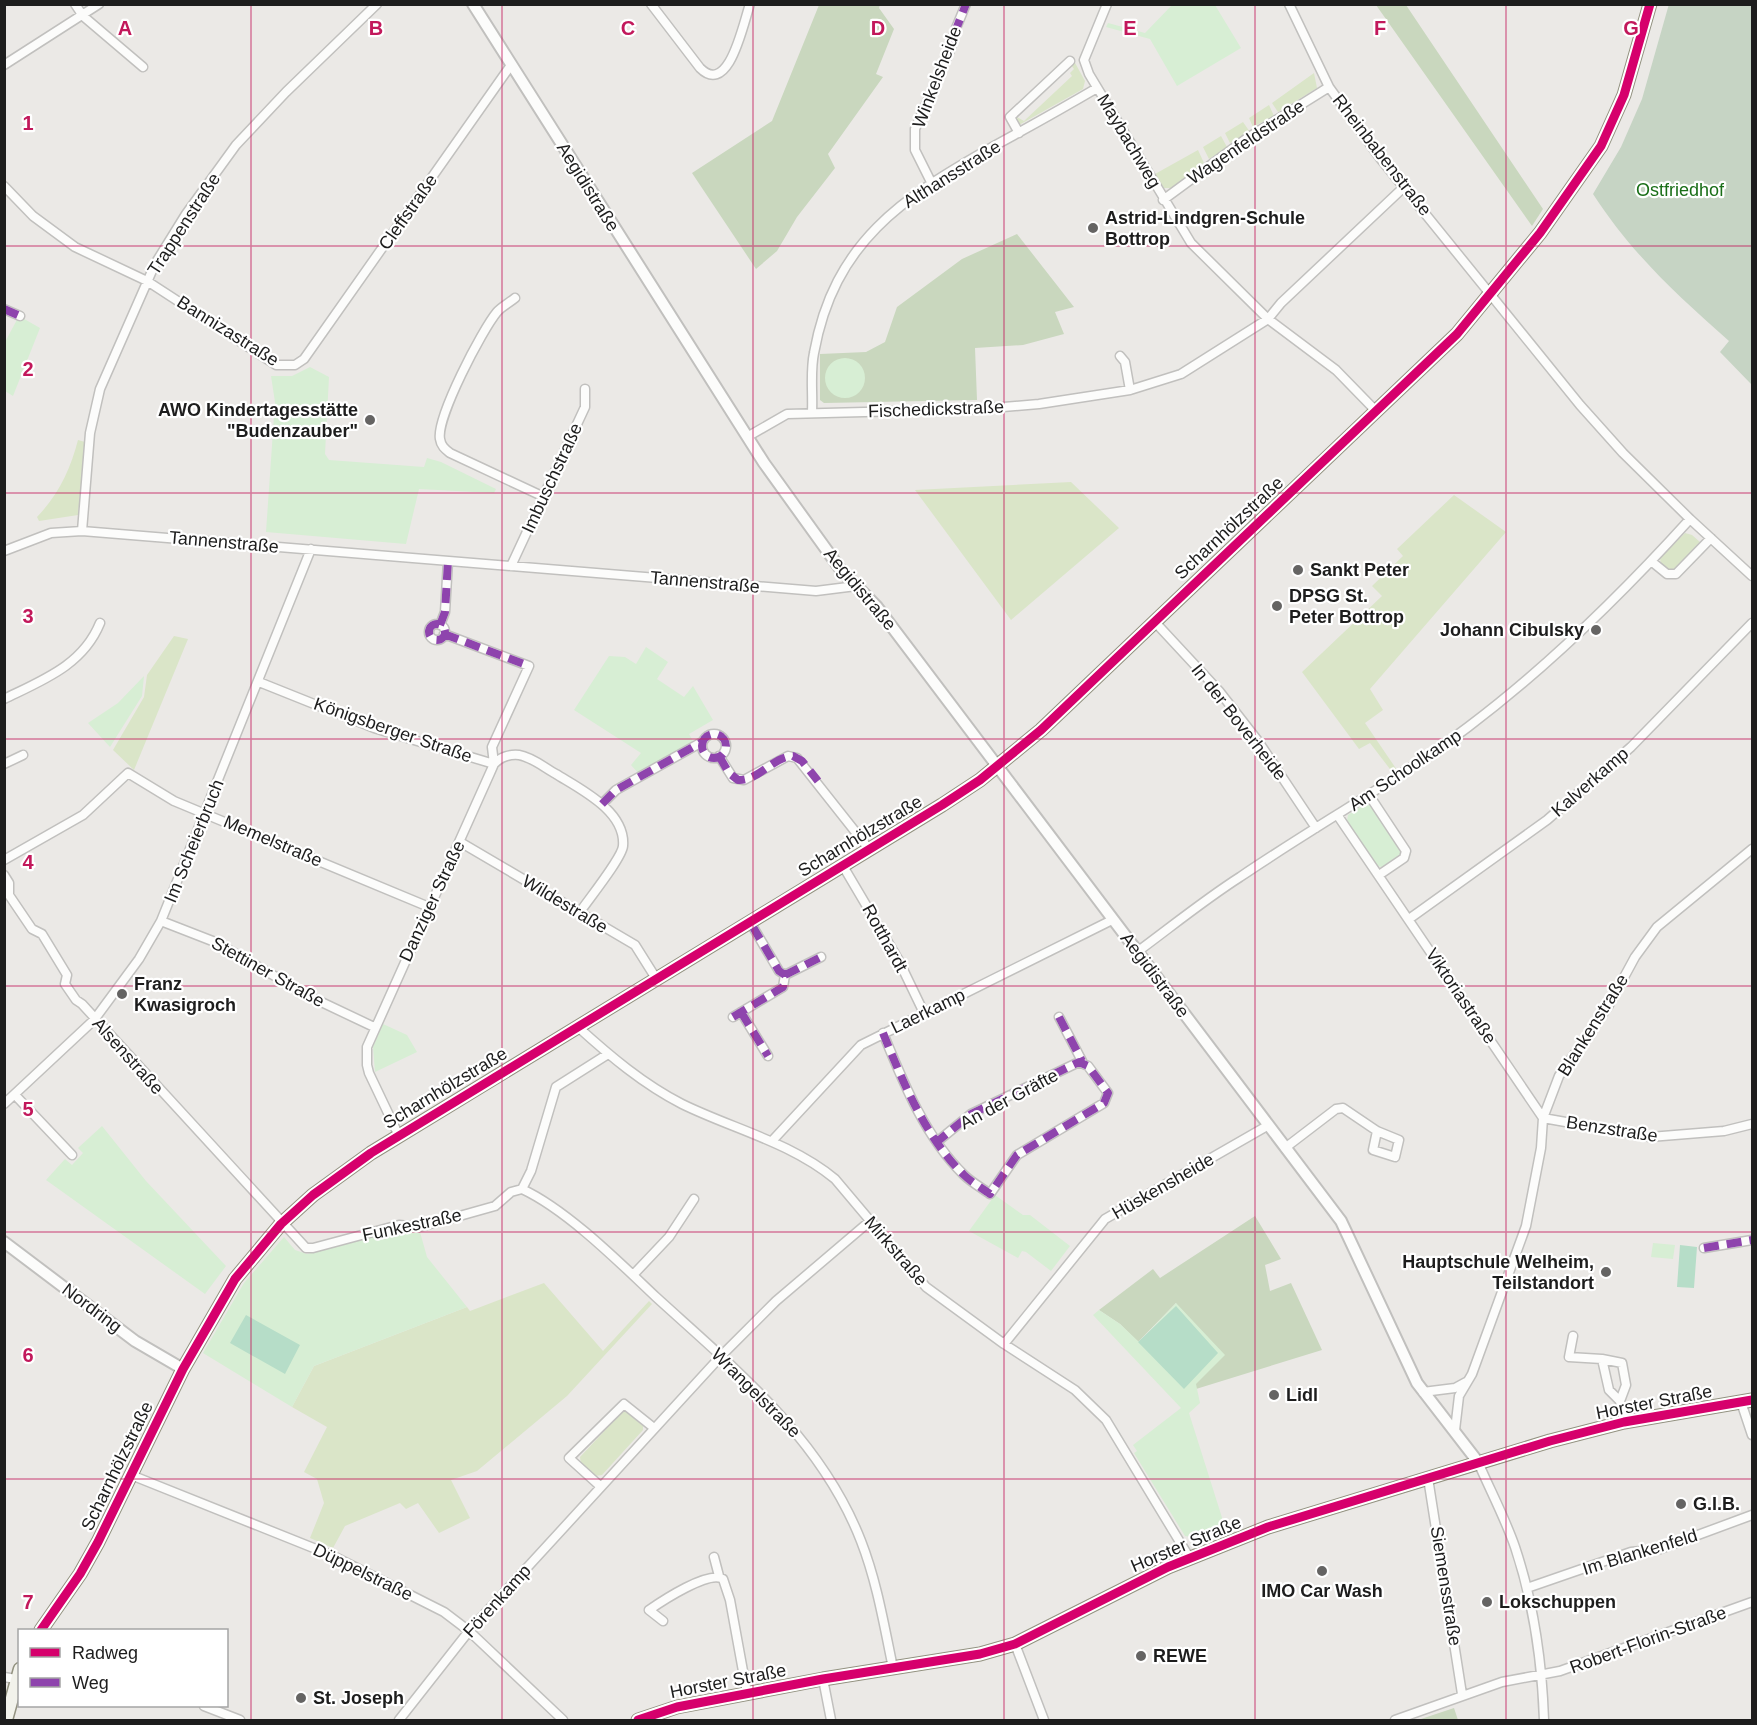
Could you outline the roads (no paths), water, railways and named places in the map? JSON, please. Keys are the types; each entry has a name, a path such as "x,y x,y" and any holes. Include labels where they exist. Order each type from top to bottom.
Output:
{"main road":[{"name":"Scharnhölzstraße","path":"42,1629 80,1574 183,1369 235,1279 281,1224 351,1166 942,805 997,766 1041,730 1457,334 1492,294 1565,199 1601,146 1624,95 1650,4"},
{"name":"Horster Straße","path":"638,1720 677,1707 823,1679 980,1654 1015,1644 1189,1557 1268,1527 1478,1462 1624,1422 1747,1401"},
{"path":"6,1720 13,1675"}],"street":[{"path":"75,4 82,15 143,67"},
{"path":"4,65 99,4"},
{"name":"Trappenstraße","path":"82,531 90,433 100,389 147,281 186,214 236,145 286,92 377,4"},
{"name":"Aegidistraße","path":"473,4 747,437 855,586 878,607 1267,1126 1341,1221 1423,1392 1478,1462"},
{"path":"651,4 700,68 715,76 727,68 750,4"},
{"name":"Winkelsheide","path":"931,182 915,150 915,129 951,48 954,33 966,4"},
{"name":"Maybachweg","path":"1107,4 1084,60 1097,88 1191,243 1268,320 1335,370 1376,410"},
{"name":"Rheinbabenstraße","path":"1289,4 1329,87 1359,131 1492,294"},
{"name":"Althansstraße","path":"1019,133 1010,117 1070,60"},
{"name":"Cleffstraße","path":"304,359 511,65"},
{"name":"Wagenfeldstraße","path":"1163,200 1246,139 1329,87"},
{"name":"Althansstraße","path":"813,412 814,354 824,316 839,276 861,244 890,213 931,182 1097,88"},
{"name":"Bannizastraße","path":"4,186 33,216 75,247 147,281 276,365 294,365 304,359"},
{"name":"Fischedickstraße","path":"747,437 777,418 813,412 980,409 1039,404 1130,390 1181,374 1268,320 1305,280 1404,187"},
{"path":"1492,294 1587,413 1623,453 1752,576"},
{"path":"515,298 498,311 473,351 455,390 439,438 442,446 450,453 542,496"},
{"path":"4,309 20,316"},
{"path":"1120,356 1125,362 1130,390"},
{"name":"Imbuschstraße","path":"511,566 585,407 585,388"},
{"name":"Am Schoolkamp","path":"1137,952 1239,877 1338,816 1468,727 1539,668 1651,561 1690,519"},
{"name":"Tannenstraße","path":"4,551 51,533 82,531 816,591 855,586"},
{"path":"1651,561 1667,574 1676,574 1711,538"},
{"name":"Im Scheierbruch","path":"4,1104 16,1096 94,1020 134,967 161,921 312,549"},
{"path":"440,625 431,627 430,635 437,640 444,634 440,625 445,612 447,561"},
{"name":"In der Boverheide","path":"1154,621 1219,691 1258,741 1316,828"},
{"name":"Kalverkamp","path":"1409,919 1547,820 1614,762 1752,623"},
{"path":"4,699 54,674 75,659 92,643 100,624"},
{"name":"Danziger Straße","path":"399,1136 366,1065 367,1047 374,1027 494,764 492,747 529,666 444,634"},
{"name":"Königsberger Straße","path":"259,681 374,728 494,764 507,756 526,757 602,804 620,829 623,837 622,852 580,912"},
{"path":"602,804 616,790 702,742 712,734 721,736 725,749 719,756"},
{"path":"702,742 706,755 719,756"},
{"path":"4,764 23,755"},
{"path":"719,756 733,778 744,780 788,756 797,758 869,849"},
{"name":"Memelstraße","path":"4,860 83,815 128,773 174,801 429,907"},
{"path":"1369,795 1406,852 1404,858 1379,875"},
{"name":"Viktoriastraße","path":"1338,816 1543,1118"},
{"name":"Wildestraße","path":"460,842 635,945 657,980"},
{"name":"Blankenstraße","path":"1455,1430 1459,1396 1472,1374 1526,1226 1541,1148 1543,1118 1559,1076 1610,1005 1635,957 1657,927 1752,849"},
{"name":"Rotthardt","path":"843,866 898,959 924,1013"},
{"name":"Alsenstraße","path":"4,875 9,884 9,895 32,929 42,934 67,975 65,984 75,1000 82,1004 94,1020 281,1224"},
{"name":"Laerkamp","path":"772,1141 861,1046 1112,920"},
{"name":"Stettiner Straße","path":"161,921 214,941 315,999 374,1027"},
{"path":"750,922 779,971 785,975"},
{"path":"785,975 821,957"},
{"path":"768,1056 737,1014 783,987 785,975"},
{"path":"883,1033 920,1116 964,1175 990,1194 1017,1155 1108,1099 1107,1089 1082,1061 1059,1017"},
{"name":"Mirkstraße","path":"578,1028 608,1054 656,1089 684,1105 772,1141 821,1167 835,1179 926,1287 1004,1344 1075,1390 1106,1420 1189,1557"},
{"path":"522,1190 531,1171 556,1087 608,1054"},
{"name":"An der Gräfte","path":"938,1141 971,1114 1082,1061"},
{"path":"16,1096 72,1155"},
{"path":"1285,1148 1340,1108 1377,1131"},
{"name":"Benzstraße","path":"1543,1118 1650,1137 1724,1131 1752,1124"},
{"name":"Hüskensheide","path":"1004,1344 1106,1219 1267,1126"},
{"name":"Funkestraße","path":"281,1224 300,1244 313,1248 399,1225 419,1227 463,1215 495,1206 511,1192 522,1190"},
{"name":"Wrangelstraße","path":"522,1190 557,1211 633,1275 788,1422 826,1472 851,1516 877,1589 893,1668"},
{"path":"633,1275 669,1237 694,1198"},
{"name":"Förenkamp","path":"399,1720 469,1631 721,1356 776,1301 870,1221"},
{"path":"1704,1248 1752,1241"},
{"name":"Nordring","path":"4,1242 135,1341 183,1369"},
{"name":"Horster Straße","path":"1573,1336 1569,1357 1622,1363 1626,1385 1620,1401 1624,1422"},
{"name":"Horster Straße","path":"1602,1359 1609,1390 1620,1401"},
{"path":"1423,1392 1455,1388 1467,1382"},
{"path":"1747,1401 1752,1436"},
{"path":"600,1486 569,1458 624,1404 654,1428"},
{"path":"1478,1462 1515,1546 1527,1588 1535,1621 1542,1673 1544,1720"},
{"name":"Düppelstraße","path":"131,1475 331,1555 444,1612 469,1631 563,1720"},
{"name":"Siemensstraße","path":"1428,1478 1462,1694"},
{"name":"Im Blankenfeld","path":"1527,1588 1631,1552 1660,1549 1752,1515"},
{"name":"Horster Straße","path":"714,1557 719,1576 726,1584 730,1600 747,1693"},
{"path":"663,1621 649,1611 668,1596 719,1576"},
{"name":"Robert-Florin-Straße","path":"1542,1673 1560,1671 1752,1602"},
{"path":"1015,1644 1044,1720"},
{"path":"1395,1720 1462,1694 1542,1673"},
{"path":"823,1679 831,1720"},
{"path":"207,1707 240,1720"}],"place":[{"name":"Astrid-Lindgren-Schule Bottrop","path":"1093,228"},
{"name":"AWO Kindertagesstätte \"Budenzauber\"","path":"370,420"},
{"name":"Sankt Peter","path":"1298,570"},
{"name":"DPSG St. Peter Bottrop","path":"1277,606"},
{"name":"Johann Cibulsky","path":"1596,630"},
{"name":"Franz Kwasigroch","path":"122,994"},
{"name":"Hauptschule Welheim, Teilstandort","path":"1606,1272"},
{"name":"Lidl","path":"1274,1395"},
{"name":"G.I.B.","path":"1681,1504"},
{"name":"IMO Car Wash","path":"1322,1571"},
{"name":"Lokschuppen","path":"1487,1602"},
{"name":"REWE","path":"1141,1656"},
{"name":"St. Joseph","path":"301,1698"}],"park label":[{"name":"Ostfriedhof","path":"1680,190"}]}
